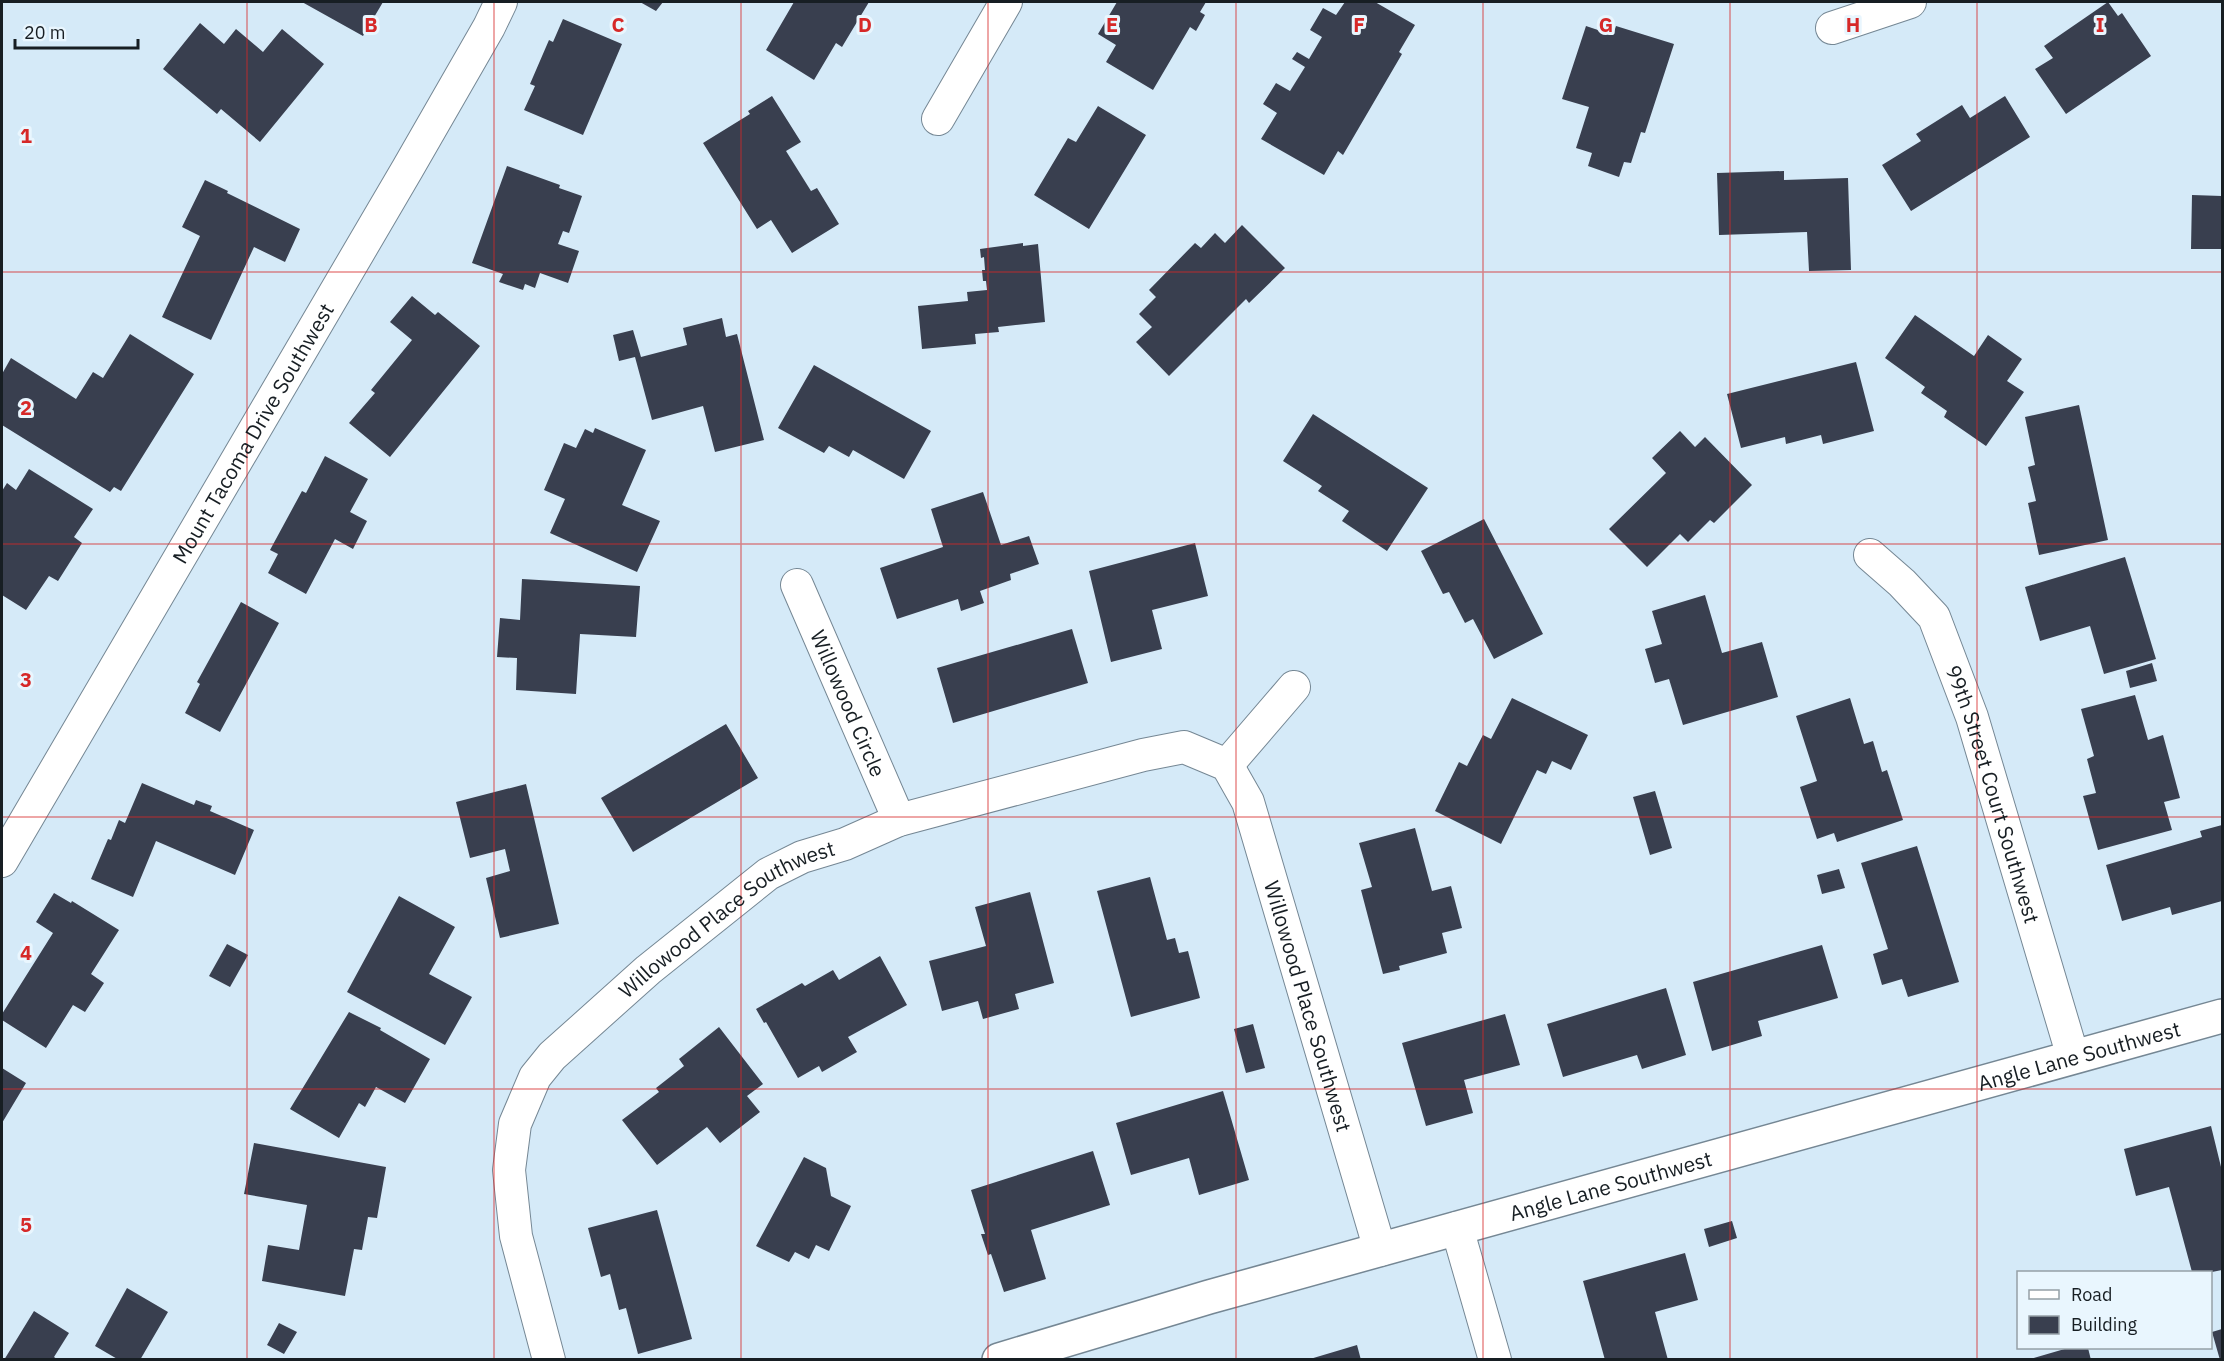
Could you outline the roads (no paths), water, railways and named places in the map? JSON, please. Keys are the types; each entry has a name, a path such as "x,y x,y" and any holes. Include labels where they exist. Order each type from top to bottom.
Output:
{"street":[{"name":"Mount Tacoma Drive Southwest","path":"2,861 414,158 501,2"},
{"path":"938,119 1006,2"},
{"path":"1832,28 1910,2"},
{"name":"99th Street Court Southwest","path":"1870,555 1902,583 1934,617 1972,717 2073,1057"},
{"name":"Willowood Circle","path":"797,585 899,820"},
{"path":"1227,765 1294,687"},
{"name":"Willowood Place Southwest","path":"549,1359 516,1236 509,1170 516,1124 535,1077 552,1056 648,970 768,874 802,857 845,844 899,820 1143,755 1184,747 1227,765 1248,802 1380,1250"},
{"name":"Angle Lane Southwest","path":"999,1359 1209,1297 2223,1016"},
{"path":"1458,1228 1495,1359"}]}
